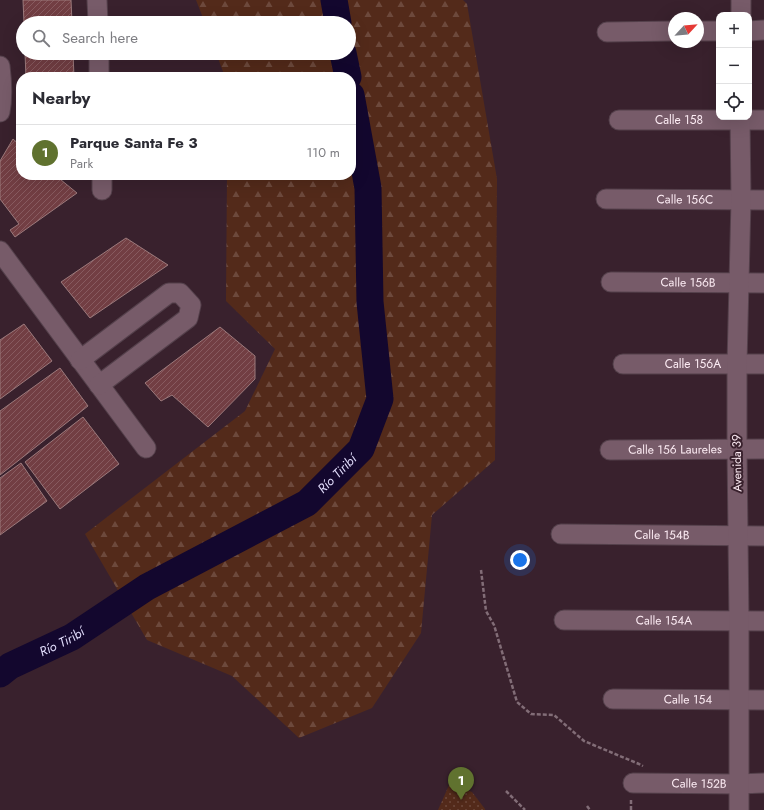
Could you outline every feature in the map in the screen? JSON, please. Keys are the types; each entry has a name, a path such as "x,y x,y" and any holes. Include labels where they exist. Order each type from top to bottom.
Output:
{"street":[{"path":"97,0 98,16"},
{"path":"741,0 741,12"},
{"path":"752,30 764,30"},
{"path":"606,32 668,31"},
{"path":"704,31 716,31"},
{"path":"98,60 99,72"},
{"path":"0,66 2,105 0,112"},
{"name":"Calle 158","path":"619,120 716,119"},
{"name":"Avenida 39","path":"739,810 737,364 740,120"},
{"name":"Calle 158","path":"752,120 764,120"},
{"name":"Calle 156C","path":"606,199 764,200"},
{"path":"0,251 146,448"},
{"name":"Calle 156B","path":"611,282 764,283"},
{"path":"80,360 169,293 180,293 191,305 188,318 99,385"},
{"name":"Calle 156A","path":"623,364 764,364"},
{"name":"Calle 156 Laureles","path":"610,450 764,449"},
{"name":"Calle 154B","path":"561,534 738,537 764,536"},
{"name":"Calle 154A","path":"564,620 764,620"},
{"name":"Calle 154","path":"613,699 764,700"},
{"name":"Calle 152B","path":"632,791 764,783"}],"path":[{"path":"481,570 486,611 494,625 517,702 531,714 554,715 584,741 639,764 645,768"},
{"path":"506,791 525,810"},
{"path":"631,810 632,791"},
{"path":"587,806 590,810"}],"green space":[{"path":"196,0 463,0 467,4 497,179 495,460 432,515 421,633 372,708 299,738 232,676 147,640 85,534 245,411 275,349 226,301 227,180 356,180 356,72 223,72 219,60 356,60 356,16 202,16"},
{"path":"450,783 472,792 485,810 438,810"}],"building":[{"path":"23,0 71,0 72,16 24,16"},
{"path":"25,60 73,60 74,72 26,72"},
{"path":"13,139 16,142 16,180 61,180 77,193 15,237 10,230 19,224 0,199 0,161"},
{"path":"126,238 168,265 90,318 61,282"},
{"path":"24,324 52,361 0,399 0,340"},
{"path":"220,327 255,356 255,379 208,427 172,395 161,401 145,383"},
{"path":"60,368 88,406 0,475 0,411"},
{"path":"83,417 119,464 60,509 25,462"},
{"path":"21,463 47,501 0,535 0,478"}],"waterway":[{"name":"Río Tiribí","path":"334,0 337,16"},
{"name":"Río Tiribí","path":"344,60 347,72"},
{"name":"Río Tiribí","path":"0,674 10,666 72,637 147,587 307,503 361,449 380,399 370,302 368,188 356,122"}],"place":[{"name":"Parque Santa Fe 3","path":"461,800"}]}
